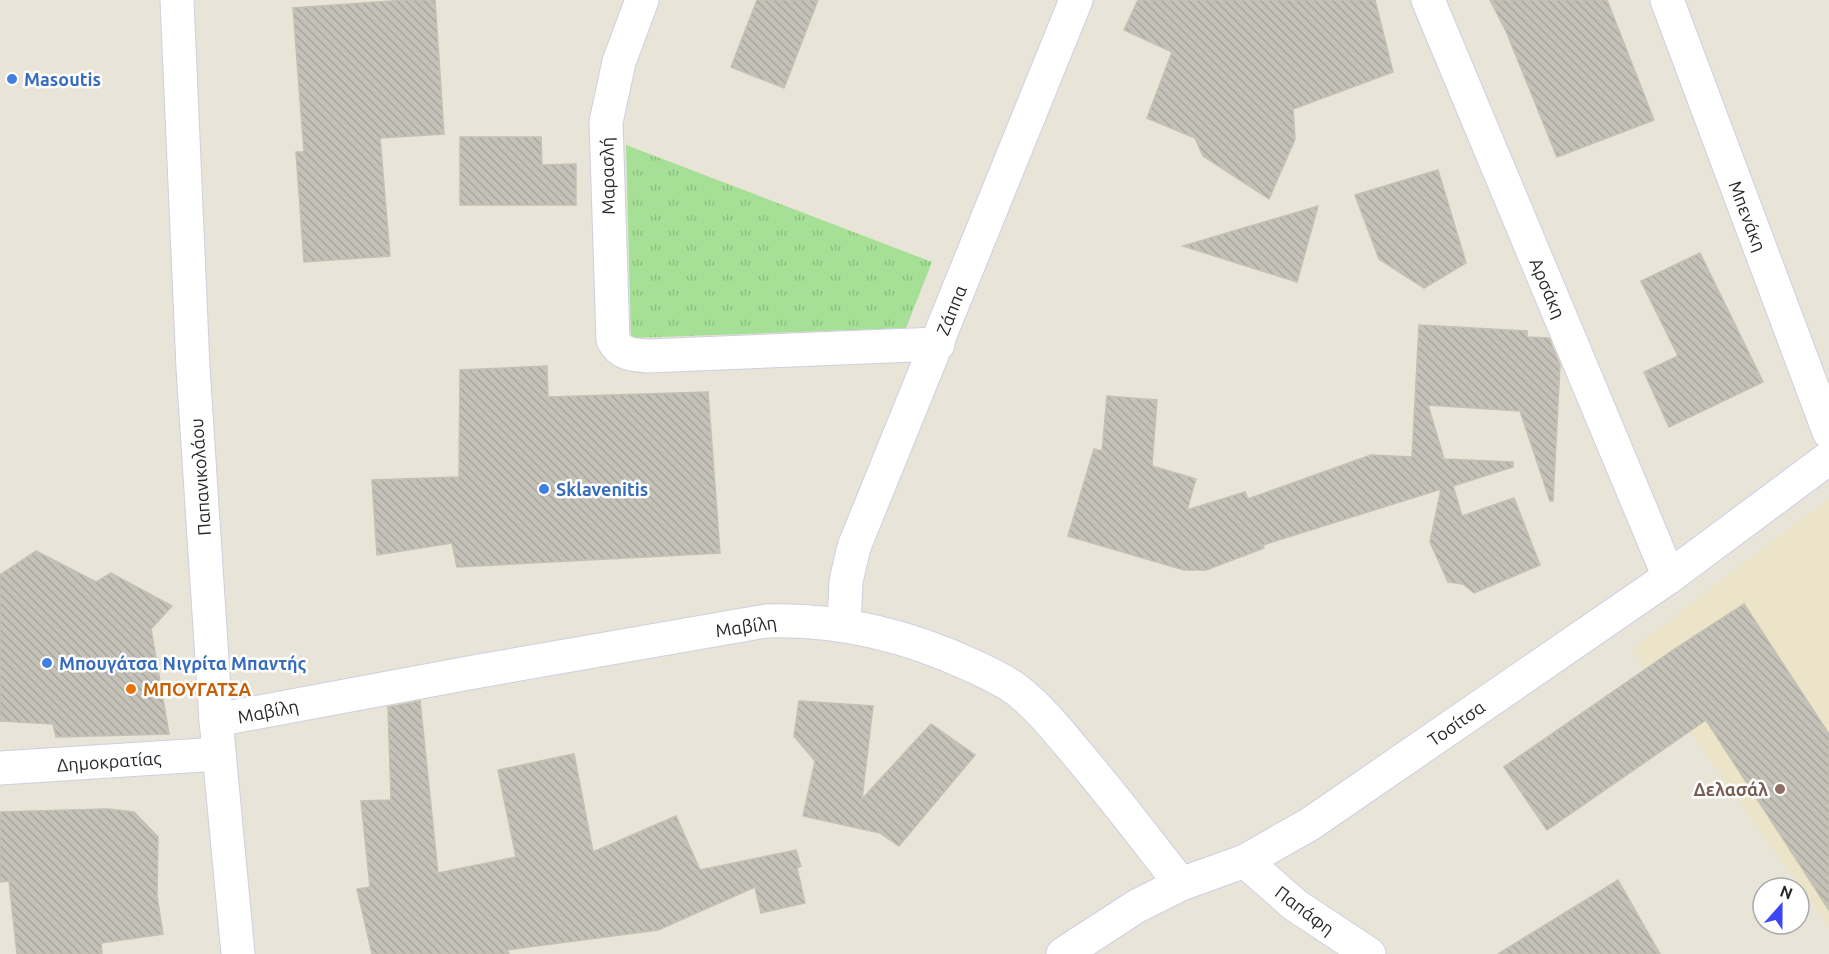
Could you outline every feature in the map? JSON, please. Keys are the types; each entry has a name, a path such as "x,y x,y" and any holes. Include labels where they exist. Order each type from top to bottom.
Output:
{"street":[{"name":"Παπανικολάου","path":"177,0 194,368 216,720 238,954"},
{"name":"Μαρασλή","path":"642,0 619,62 606,122 613,340 617,348 625,353 648,356 938,344"},
{"name":"Ζάππα","path":"844,625 849,563 1076,0"},
{"name":"Αρσάκη","path":"1428,0 1669,577"},
{"name":"Μπενάκη","path":"1667,0 1829,432"},
{"name":"Τοσίτσα","path":"1063,954 1137,906 1181,884 1245,861 1310,824 1669,577 1829,458"},
{"name":"Μαβίλη","path":"216,720 520,663 766,621 806,621 844,625 895,637 941,652 985,671 1017,690 1064,737 1181,884"},
{"name":"Δημοκρατίας","path":"0,768 219,754"},
{"name":"Παπάφη","path":"1245,861 1294,905 1369,954"}],"shaded area":[{"name":"Δελασάλ","path":"1829,499 1829,928 1811,903 1811,876 1792,876 1631,649"}],"green space":[{"path":"626,145 932,262 906,328 631,338"}],"building":[{"path":"435,0 444,134 380,138 390,256 304,262 296,152 304,152 293,8"},
{"path":"757,0 818,0 784,88 731,67"},
{"path":"1138,0 1375,0 1393,72 1293,109 1295,139 1269,199 1203,156 1195,138 1147,118 1172,52 1124,30"},
{"path":"1490,0 1607,0 1654,120 1557,157 1506,31"},
{"path":"460,137 541,137 542,165 576,164 576,205 460,205"},
{"path":"1438,170 1466,263 1424,288 1379,259 1355,195"},
{"path":"1318,206 1297,282 1183,246"},
{"path":"1700,253 1763,382 1669,427 1644,372 1678,356 1641,281"},
{"path":"1419,325 1527,331 1527,337 1549,338 1560,365 1553,501 1550,501 1520,411 1428,405 1444,459 1513,462 1513,467 1453,486 1462,516 1514,498 1540,565 1474,593 1463,584 1448,582 1430,542 1441,489 1263,545 1264,548 1206,570 1184,570 1068,536 1094,449 1102,451 1107,396 1157,400 1152,466 1196,479 1187,510 1245,492 1248,499 1371,455 1412,457"},
{"name":"Sklavenitis","path":"547,366 548,397 708,392 720,553 457,567 452,543 377,555 372,480 459,477 460,370"},
{"path":"36,551 96,582 111,573 172,606 151,629 169,734 56,737 53,724 0,721 0,575"},
{"path":"1744,604 1829,734 1829,910 1811,882 1811,876 1807,876 1706,720 1547,830 1504,767 1676,648"},
{"path":"420,701 438,873 516,857 498,770 574,754 593,852 676,816 700,870 796,850 801,866 797,868 805,903 761,913 755,887 658,930 507,950 509,954 372,954 357,889 370,887 361,801 391,800 388,707"},
{"path":"799,701 873,706 862,799 931,724 975,755 899,846 880,833 803,816 815,761 794,736"},
{"path":"107,809 134,812 158,837 157,896 163,934 101,943 102,954 17,954 9,881 0,882 0,812"},
{"path":"1618,880 1660,954 1498,954"}],"place":[{"name":"Masoutis","path":"12,79"},
{"name":"Sklavenitis","path":"544,489"},
{"name":"Μπουγάτσα Νιγρίτα Μπαντής","path":"47,663"},
{"name":"ΜΠΟΥΓΑΤΣΑ","path":"131,689"},
{"name":"Δελασάλ","path":"1780,789"}]}
